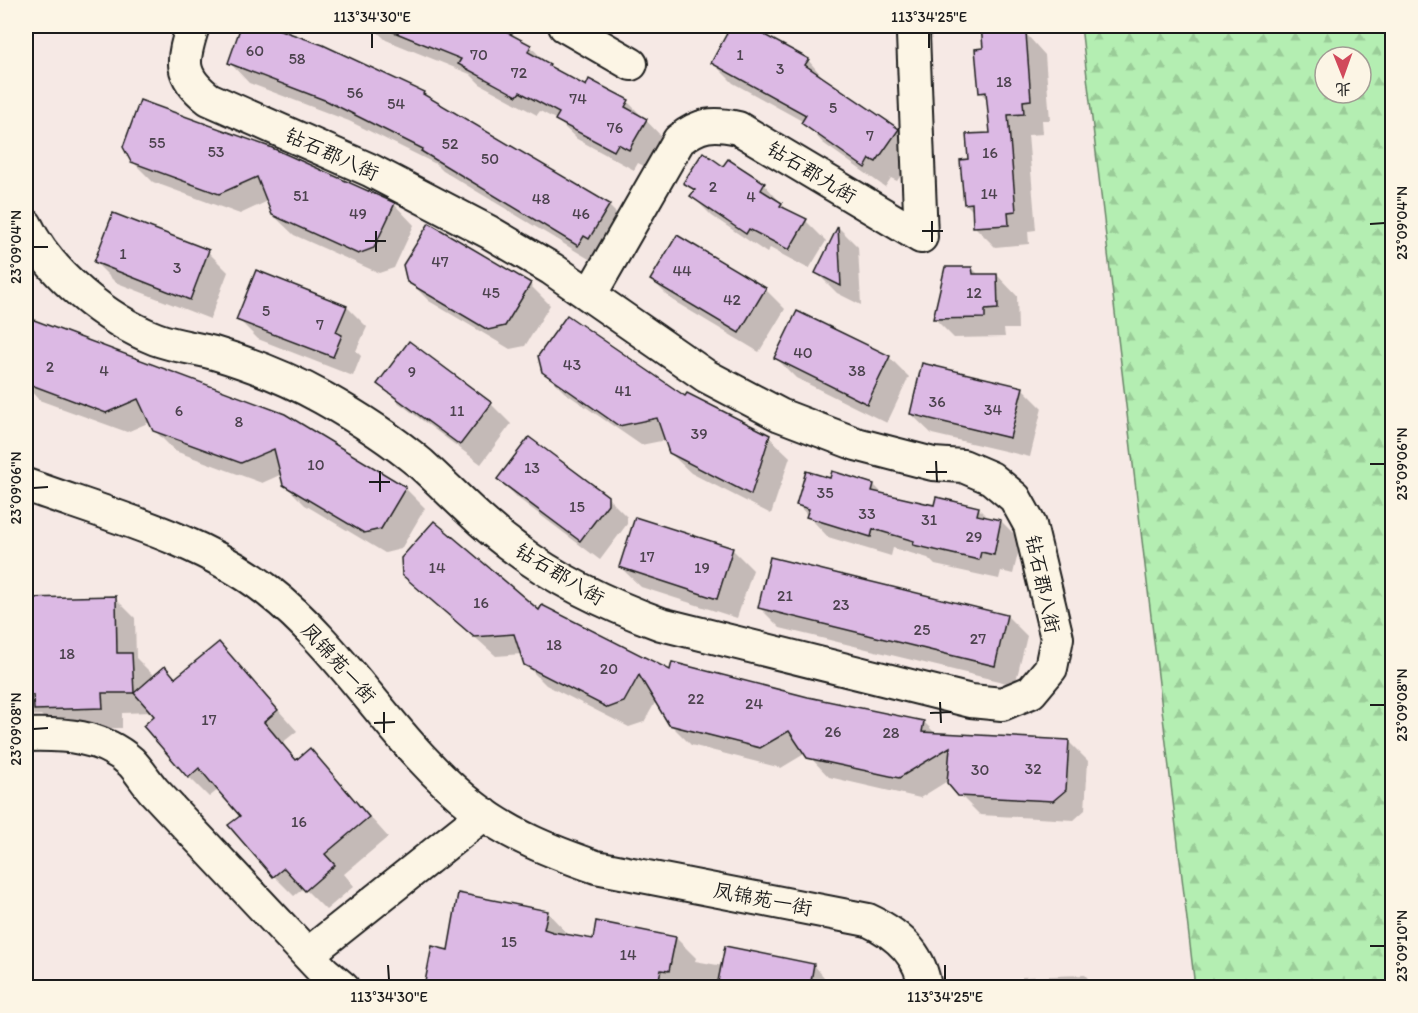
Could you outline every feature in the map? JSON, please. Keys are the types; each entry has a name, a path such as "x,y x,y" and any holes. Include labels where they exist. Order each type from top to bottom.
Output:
{"lane":[{"name":"钻石郡八街","path":"26,225 61,275 105,312 157,339 250,365 322,397 364,422 419,463 481,521 517,550 555,575 606,603 661,624 971,701 1002,704 1031,692 1051,668 1057,638 1030,525 1015,498 991,478 963,466 933,464 875,450 818,432 780,416 705,376 590,295 489,232 430,199 208,99 192,86 184,66 193,26"},
{"path":"565,26 631,64"},
{"name":"钻石郡九街","path":"590,295 679,140 696,127 717,123 738,128 921,237 913,35"},
{"name":"凤锦苑一街","path":"26,485 196,549 242,572 267,590 312,632 440,778 483,814 512,833 543,848 596,867 868,920 888,929 904,944 917,962 925,987"},
{"path":"26,735 63,734 100,742 131,762 154,791 342,987"},
{"path":"308,954 483,814"}],"green space":[{"path":"1081,26 1392,26 1392,987 1195,987"}],"building":[{"path":"241,26 269,26 323,45 424,92 423,94 610,204 589,239 584,236 578,246 421,151 423,149 327,101 228,63"},
{"path":"379,26 495,26 531,45 528,52 550,64 549,66 586,86 589,79 629,100 625,107 647,119 629,150 618,144 614,151 555,120 559,113 520,92 517,96 458,64 461,59"},
{"path":"731,26 748,26 809,59 805,65 899,129 876,162 870,159 865,168 801,123 806,115 711,63"},
{"path":"981,26 1017,26 1018,34 1026,33 1031,100 1023,101 1024,114 1008,115 1016,211 1008,212 1009,225 973,227 972,203 964,204 960,160 968,159 966,134 990,133 986,92 979,93 975,49 983,48"},
{"path":"140,100 270,147 395,203 374,248 358,254 272,215 257,177 219,194 131,162 123,147"},
{"path":"703,152 723,166 728,159 765,183 761,190 782,203 780,206 807,219 789,250 749,229 746,234 690,196 695,190 683,183"},
{"path":"113,213 209,250 190,300 94,262"},
{"path":"429,223 531,283 505,326 488,330 407,282 403,265"},
{"path":"838,226 841,286 815,273"},
{"path":"677,235 766,288 739,333 650,280"},
{"path":"945,267 972,267 973,274 997,274 998,309 985,310 985,318 933,319"},
{"path":"256,270 347,306 336,332 342,335 333,357 236,320"},
{"path":"797,311 890,356 867,404 774,358"},
{"path":"567,315 685,396 687,393 770,435 751,495 669,453 657,418 619,426 542,372 538,356"},
{"path":"26,317 285,414 406,487 381,529 364,533 283,485 274,449 241,463 153,431 138,399 106,413 26,383"},
{"path":"409,341 492,403 460,445 377,384"},
{"path":"922,363 1023,387 1010,438 910,414"},
{"path":"529,437 608,496 608,504 580,541 497,479"},
{"path":"806,471 830,478 832,471 874,484 872,491 934,505 936,497 979,507 977,515 1001,520 994,555 981,552 979,560 913,545 914,541 873,529 871,537 806,517 809,509 796,505"},
{"path":"635,517 733,548 717,599 619,567"},
{"path":"434,521 539,610 542,605 670,670 672,662 808,697 924,721 922,732 1069,740 1066,790 1053,801 958,796 947,783 950,747 899,778 807,758 789,731 760,748 669,725 639,675 624,702 608,708 524,665 514,634 474,637 402,575 401,558"},
{"path":"770,557 1007,615 995,666 758,608"},
{"path":"116,596 117,653 132,653 134,693 102,693 103,708 34,710 33,695 26,695 26,598"},
{"path":"219,642 278,710 264,722 296,760 310,748 369,817 325,854 335,865 305,891 284,868 273,877 228,825 240,816 199,768 188,778 143,726 154,716 134,693 165,666 175,678"},
{"path":"458,893 548,911 544,929 553,932 593,939 596,921 676,937 669,971 661,970 657,987 424,987 432,946 448,950"},
{"path":"725,946 814,964 810,987 726,987 727,983 718,981"}]}
